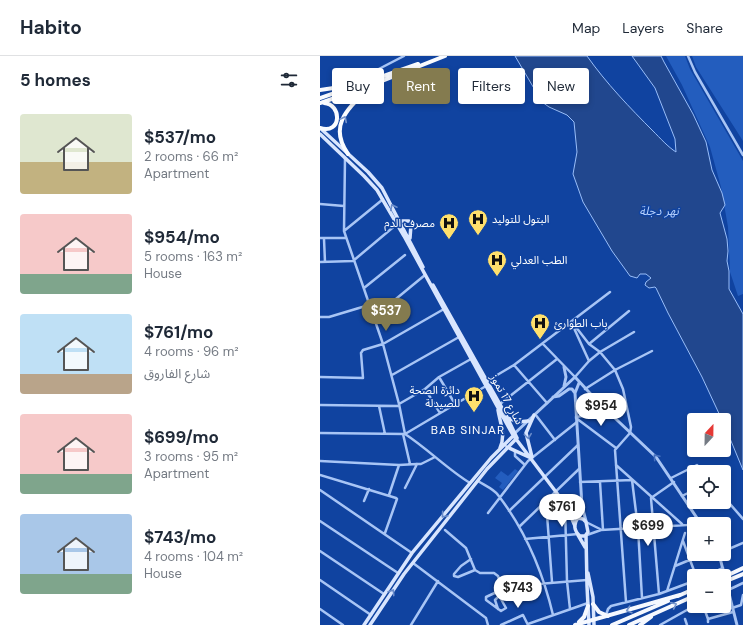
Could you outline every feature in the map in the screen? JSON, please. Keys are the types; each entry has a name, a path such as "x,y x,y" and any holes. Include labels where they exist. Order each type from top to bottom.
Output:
{"highway":[{"path":"384,76 435,58 445,56"},
{"path":"384,80 435,58"},
{"path":"320,90 332,88"},
{"path":"320,101 332,96"},
{"path":"320,101 332,97"},
{"path":"320,101 331,104 336,111 337,117 335,126 332,129 325,130 320,128"},
{"path":"346,156 339,132 343,118 353,104"}],"main road":[{"name":"شارع 17 تموز","path":"320,128 377,190 382,200 410,239 423,267 487,381 514,434 556,491 568,510 575,526"},
{"name":"شارع 17 تموز","path":"320,134 368,172 386,193 425,275 486,386 506,415 514,434"},
{"path":"364,176 368,172"},
{"path":"399,223 409,221"},
{"path":"410,239 411,226"},
{"path":"498,452 503,433 499,405"},
{"path":"532,459 526,434 535,414"},
{"path":"506,415 515,422 528,421"},
{"path":"364,625 412,553 471,484 491,458 514,434"},
{"path":"370,625 413,562 435,534 487,469 517,438"},
{"path":"507,447 532,459"},
{"path":"568,510 575,512 582,506"},
{"path":"586,548 575,526 578,518 582,518 586,521 588,528 586,535 586,548 586,580 589,623"},
{"path":"431,530 435,534"},
{"path":"578,534 582,536 586,535"},
{"path":"586,564 593,604 594,625"},
{"path":"731,574 743,568"},
{"path":"731,579 743,574"},
{"path":"575,625 589,623 594,620 687,592"},
{"path":"612,625 680,595"},
{"path":"629,625 687,599"},
{"path":"593,604 599,612 608,616"},
{"path":"575,625 583,619 588,605"},
{"path":"640,625 657,612"}],"street":[{"path":"381,68 404,56"},
{"path":"688,56 695,72 743,155"},
{"path":"346,156 344,231 353,261 374,317 392,375 410,464"},
{"path":"344,231 382,200"},
{"path":"320,204 344,206"},
{"path":"320,262 353,261 399,223"},
{"path":"320,238 346,238"},
{"path":"324,238 325,262"},
{"path":"364,288 405,255"},
{"path":"374,317 425,275"},
{"path":"487,381 514,366 610,292"},
{"path":"320,317 329,317 369,306"},
{"path":"320,377 363,378 361,352 364,349 383,344 444,309"},
{"path":"589,344 629,311"},
{"path":"572,322 589,344 600,352 615,370 623,389 631,427 630,433 615,450 626,602"},
{"path":"572,322 589,361"},
{"path":"514,434 564,388 589,361 600,352 634,332"},
{"path":"392,375 459,337"},
{"path":"544,344 575,377 584,389 656,457 697,517"},
{"path":"584,389 615,370 652,351"},
{"path":"320,405 399,405 425,389 439,377 471,359"},
{"path":"499,405 557,359"},
{"path":"514,366 547,403"},
{"path":"564,367 566,377 564,388"},
{"path":"439,377 456,404"},
{"path":"579,383 575,393 582,506 586,521 602,530"},
{"path":"320,433 404,434 486,386"},
{"path":"425,389 440,413"},
{"path":"553,397 559,396 569,389 572,389 575,393"},
{"path":"488,513 525,465 555,440 576,419 598,403"},
{"path":"379,406 385,434"},
{"path":"535,414 555,440"},
{"path":"576,419 616,448"},
{"path":"404,434 423,446 453,472 471,484"},
{"path":"509,511 578,445"},
{"path":"515,451 515,456 525,465"},
{"path":"320,461 421,464 435,457"},
{"path":"389,495 399,464"},
{"path":"405,488 417,464"},
{"path":"615,464 682,525"},
{"path":"520,526 579,469"},
{"path":"671,478 687,470"},
{"path":"320,475 389,495 397,499 385,533"},
{"path":"580,482 632,480"},
{"path":"632,480 638,528 642,598"},
{"path":"478,481 498,495 520,526 544,583 553,615"},
{"path":"600,482 602,530"},
{"path":"651,498 674,482"},
{"path":"364,501 368,489"},
{"path":"320,490 385,533 412,553"},
{"path":"682,496 687,494"},
{"path":"651,498 659,594"},
{"path":"546,501 552,582"},
{"path":"565,505 567,581 570,609"},
{"path":"731,505 743,519"},
{"path":"320,521 398,574"},
{"path":"586,535 602,530 687,524"},
{"path":"445,530 466,548 475,570 480,573 494,573 498,576 502,586"},
{"path":"667,591 685,533"},
{"path":"525,539 578,534"},
{"path":"683,540 687,551"},
{"path":"731,548 743,543"},
{"path":"320,551 384,594"},
{"path":"471,559 461,566 454,576 458,577 475,570"},
{"path":"675,566 687,560"},
{"path":"721,561 723,568"},
{"path":"413,562 486,618 488,625"},
{"path":"320,580 371,615"},
{"path":"502,586 586,580"},
{"path":"411,625 438,581"},
{"path":"731,589 743,583"},
{"path":"608,616 606,611 609,607 659,594 687,584"},
{"path":"497,592 506,608 501,611 486,600 486,597 501,590 502,586"},
{"path":"733,610 741,605 743,595"},
{"path":"499,596 495,600 499,610"},
{"path":"731,602 737,625"},
{"path":"501,625 523,615 528,624 570,609 588,605"},
{"path":"320,609 343,625"},
{"path":"660,625 687,610"},
{"path":"706,613 708,621 726,613"},
{"path":"685,619 687,625"}],"shaded area":[{"path":"666,56 685,56 690,69 743,161 743,294 738,296 730,272 728,227 721,187 710,147 682,85"},
{"path":"692,56 743,56 743,141 696,67"},
{"path":"515,469 518,471 503,490 499,487 502,483 495,478 501,471 508,476"}],"water":[{"name":"نهر دجلة","path":"515,56 587,56 602,76 627,104 670,148 676,152 675,139 655,88 632,56 661,56 693,114 706,142 712,170 722,193 725,205 720,213 727,239 729,289 743,314 743,470 731,441 731,413 719,413 656,288 649,288 645,285 651,278 646,274 640,274 637,278 630,276 612,251 583,202 573,174 577,152 574,122 567,115 545,104 589,104 589,68 533,68 533,87 525,73 525,68 522,68"}],"place":[{"name":"البتول للتوليد","path":"478,236"},
{"name":"مصرف الدم","path":"449,240"},
{"name":"الطب العدلي","path":"497,277"},
{"name":"باب الطوارئ","path":"540,340"},
{"name":"دائرة الصحة للصيدلة","path":"474,413"}],"district":[{"name":"BAB SINJAR","path":"468,430"}]}
